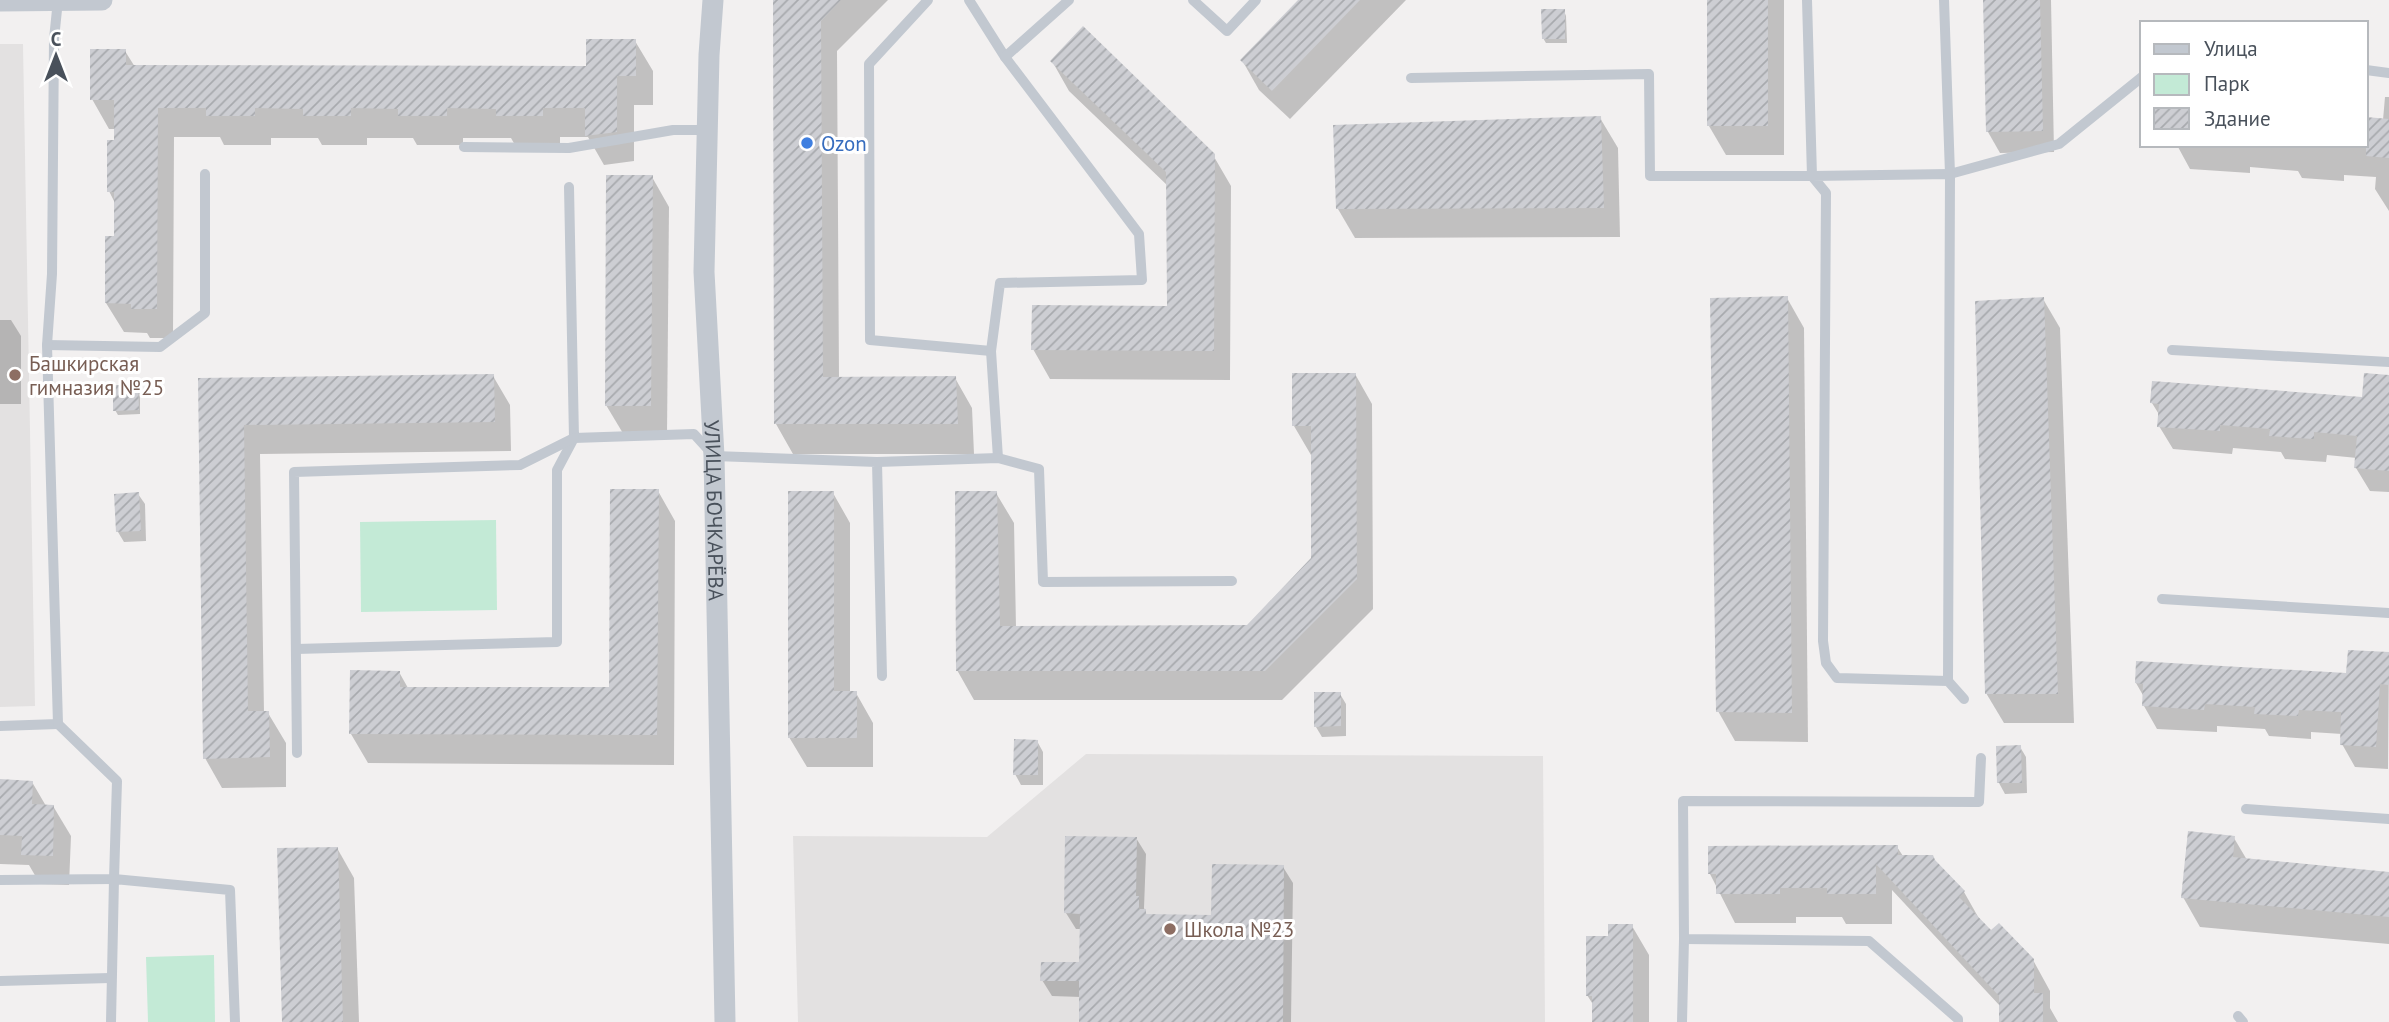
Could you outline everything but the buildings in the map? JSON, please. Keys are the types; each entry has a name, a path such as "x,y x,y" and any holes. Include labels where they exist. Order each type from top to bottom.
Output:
{"street":[{"path":"0,1 102,0"},
{"name":"УЛИЦА БОЧКАРЁВА","path":"713,0 709,55 704,272 714,456 725,1022"}],"lane":[{"path":"58,0 54,38 52,274 47,345 58,724 117,781 111,1022"},
{"path":"928,0 869,64 870,340 990,351"},
{"path":"969,0 1005,57 1139,234 1142,279 1000,283 990,351 998,458"},
{"path":"1005,57 1069,0"},
{"path":"1193,0 1227,30 1256,0"},
{"path":"1807,0 1812,176 1826,193 1823,641 1826,663 1837,678 1948,681"},
{"path":"1944,0 1950,174 1948,681 1964,699"},
{"path":"2368,70 2389,73"},
{"path":"1412,78 1648,74 1650,176 1950,174 2059,144 2140,80"},
{"path":"464,147 569,148 673,130 708,130"},
{"path":"47,345 160,347 205,313 205,174"},
{"path":"296,649 557,642 557,470 574,438 569,187"},
{"path":"2172,350 2389,362"},
{"path":"296,753 294,472 520,465 574,438 694,434 714,456 877,462 998,458 1040,469 1043,582 1232,581"},
{"path":"877,462 882,676"},
{"path":"2162,599 2389,613"},
{"path":"0,726 58,724"},
{"path":"1682,1022 1683,801 1979,802 1981,758"},
{"path":"2246,809 2389,819"},
{"path":"0,880 114,879 230,890 235,1022"},
{"path":"1684,939 1869,941 1958,1018 1958,1022"},
{"path":"0,981 110,978"}],"shaded area":[{"name":"Башкирская гимназия №25","path":"0,44 23,44 35,706 0,707"},
{"name":"Школа №23","path":"1086,754 1543,756 1545,1022 798,1022 793,836 987,837"}],"green space":[{"path":"496,520 497,610 361,612 360,522"},
{"path":"214,955 215,1022 148,1022 146,957"}],"place":[{"name":"Ozon","path":"807,143"},
{"name":"Башкирская гимназия №25","path":"15,375"},
{"name":"Школа №23","path":"1170,929"}]}
